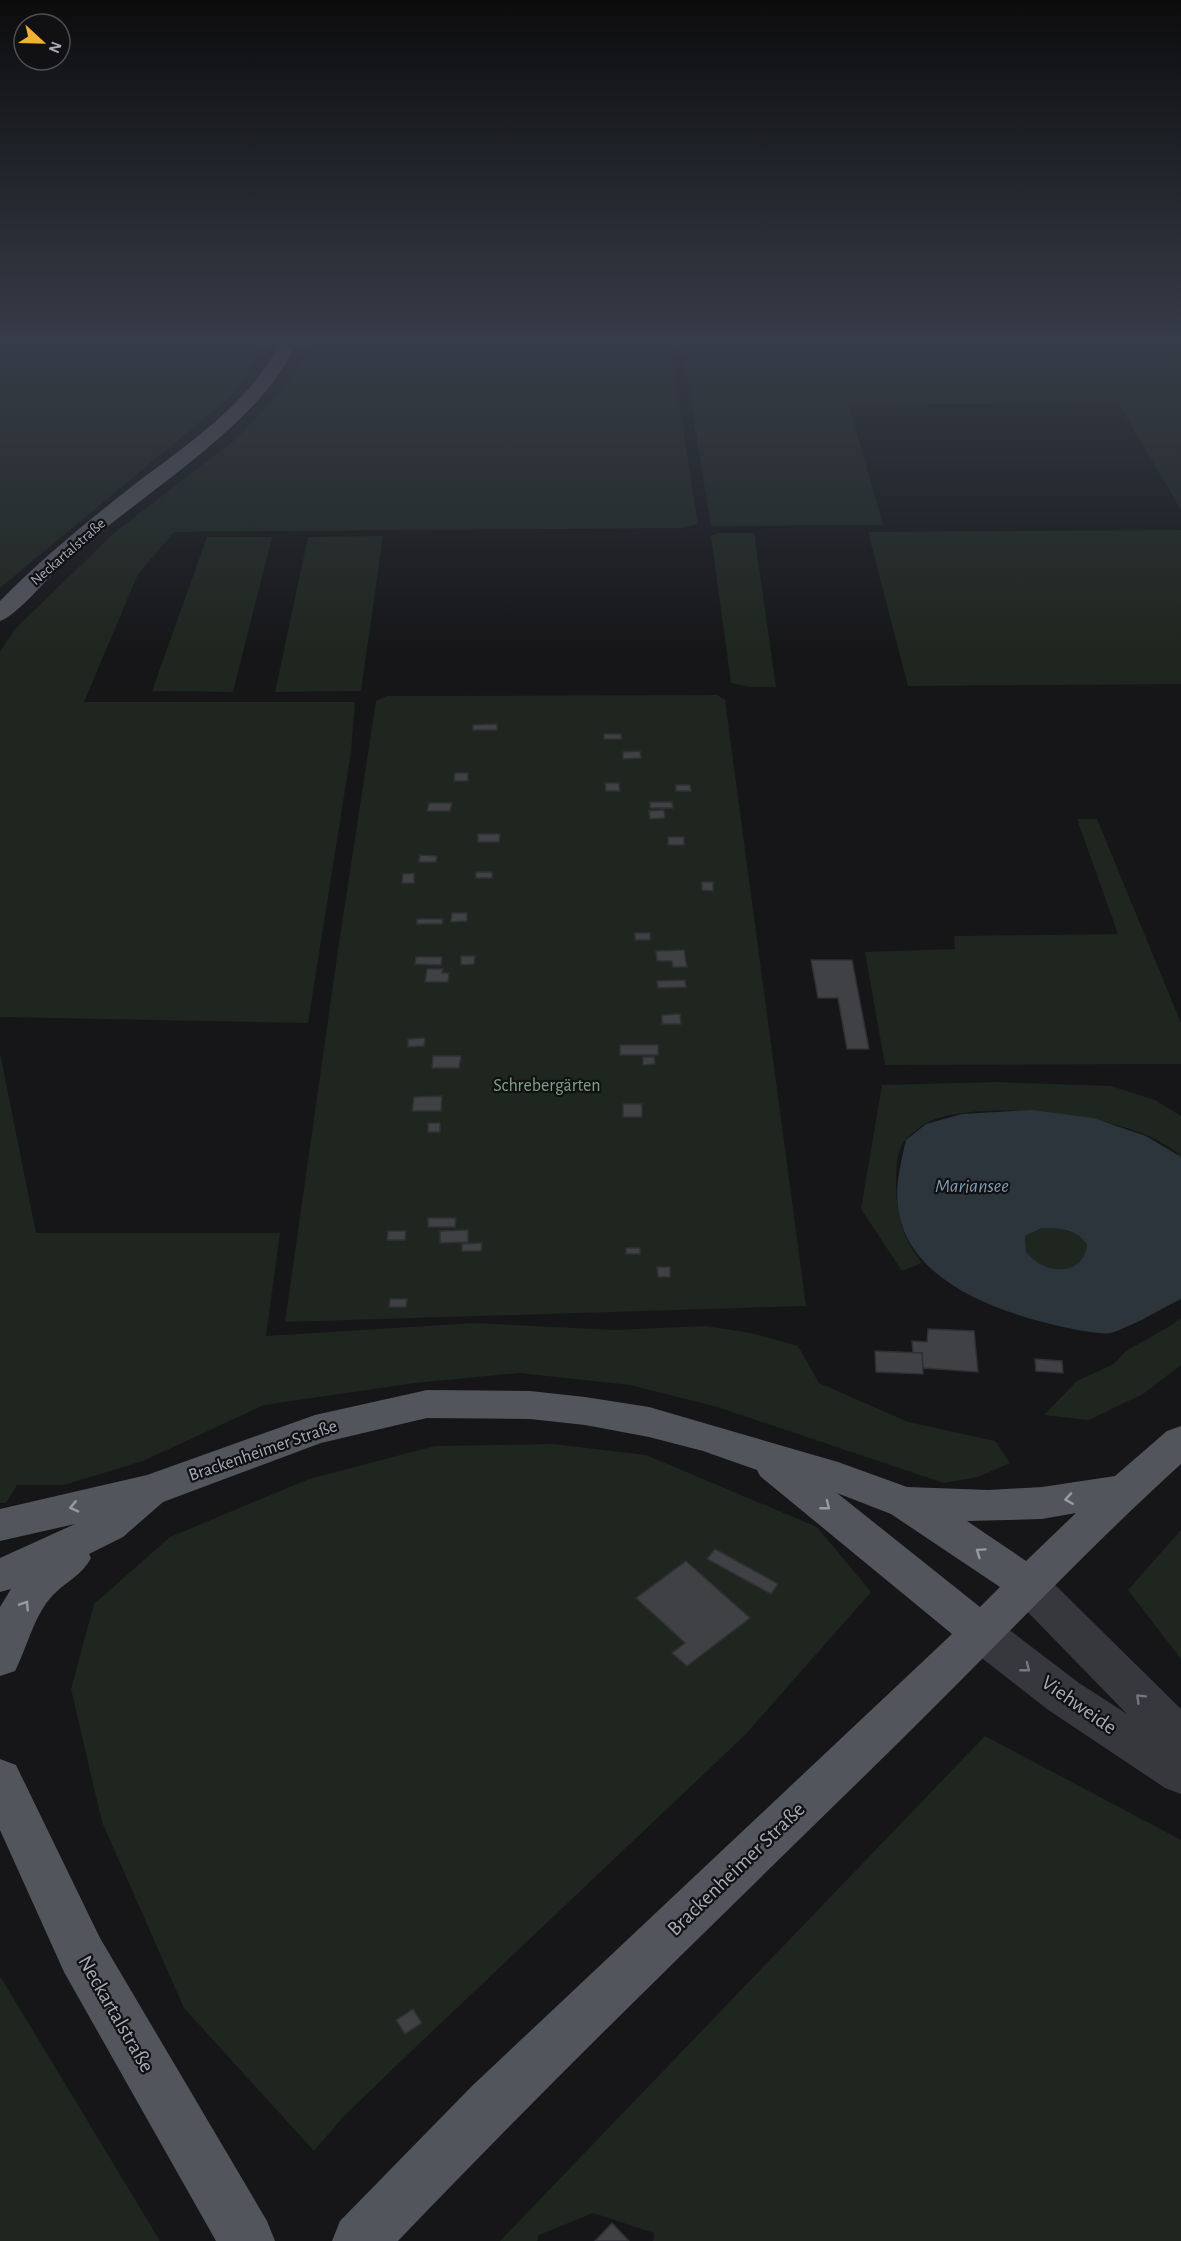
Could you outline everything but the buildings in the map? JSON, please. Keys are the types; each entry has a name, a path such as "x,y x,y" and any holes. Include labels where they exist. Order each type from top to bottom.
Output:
{"main road":[{"name":"Neckartalstraße","path":"0,614 45,570 195,446"},
{"name":"Brackenheimer Straße","path":"0,1525 152,1490 315,1430 428,1404 530,1405 585,1411 659,1425 838,1477 904,1503 967,1542 1028,1585"},
{"name":"Brackenheimer Straße","path":"360,2241 491,2105 1126,1490 1181,1441"},
{"name":"Brackenheimer Straße","path":"764,1457 980,1632"},
{"name":"Brackenheimer Straße","path":"0,1575 17,1571 108,1526 152,1490"},
{"path":"904,1503 1010,1505 1042,1503 1126,1490"},
{"path":"0,1658 16,1618 38,1583 108,1526"},
{"name":"Neckartalstraße","path":"0,1779 82,1955 247,2241"}],"street":[{"path":"1028,1585 1181,1739"},
{"name":"Viehweide","path":"980,1632 1063,1696 1181,1774"}],"green space":[{"path":"0,446 171,446 0,588"},
{"path":"227,446 686,446 698,524 684,528 174,532 138,574 84,702 355,702 351,752 308,1023 0,1017 0,652 14,630 114,533"},
{"path":"698,446 860,446 883,525 711,526"},
{"path":"1143,446 1181,446 1181,510"},
{"path":"1181,530 1181,684 908,686 868,532"},
{"path":"718,533 754,533 776,687 749,687 731,683 711,536"},
{"path":"383,536 361,691 275,692 308,537"},
{"path":"207,537 272,537 233,692 152,691"},
{"name":"Schrebergärten","path":"717,695 725,700 806,1306 285,1322 376,701 387,696"},
{"path":"1077,819 1097,819 1181,1023 1181,1064 885,1065 865,952 955,949 954,936 1118,934"},
{"path":"0,1053 36,1233 280,1233 266,1336 474,1323 615,1330 705,1326 751,1333 798,1346 819,1383 908,1422 995,1441 1010,1463 978,1477 944,1483 714,1406 630,1385 519,1373 415,1383 264,1405 143,1461 64,1485 17,1485 6,1503 0,1503"},
{"path":"996,1082 1111,1086 1155,1100 1181,1116 1181,1157 1161,1142 1132,1130 1097,1120 1059,1114 985,1111 953,1115 928,1122 906,1139 900,1149 897,1162 896,1187 900,1218 910,1245 922,1263 902,1271 861,1209 882,1085"},
{"path":"1042,1228 1061,1229 1083,1240 1087,1245 1081,1260 1076,1265 1063,1270 1048,1268 1034,1260 1026,1252 1025,1236"},
{"path":"1181,1318 1181,1365 1143,1394 1089,1420 1044,1415 1077,1381 1114,1364 1126,1351"},
{"path":"553,1444 646,1455 817,1527 871,1592 746,1734 401,2061 343,2117 314,2151 184,2008 102,1822 71,1689 94,1604 170,1537 309,1479 435,1446"},
{"path":"1181,1530 1181,1659 1128,1590"},
{"path":"985,1736 1181,1840 1181,2241 653,2241 654,2233 593,2213 539,2235 537,2241 500,2241"},
{"path":"0,1977 3,1981 160,2241 0,2241"}],"water":[{"name":"Mariansee","path":"1032,1110 1093,1118 1146,1136 1181,1157 1181,1299 1120,1330 1111,1333 1096,1333 1042,1322 991,1305 949,1283 931,1268 915,1251 904,1231 898,1208 898,1182 902,1156 906,1140 926,1124 962,1114","holes":["1042,1228 1061,1229 1083,1240 1087,1245 1081,1260 1070,1268 1063,1269 1038,1263 1026,1252 1025,1236"]}]}
